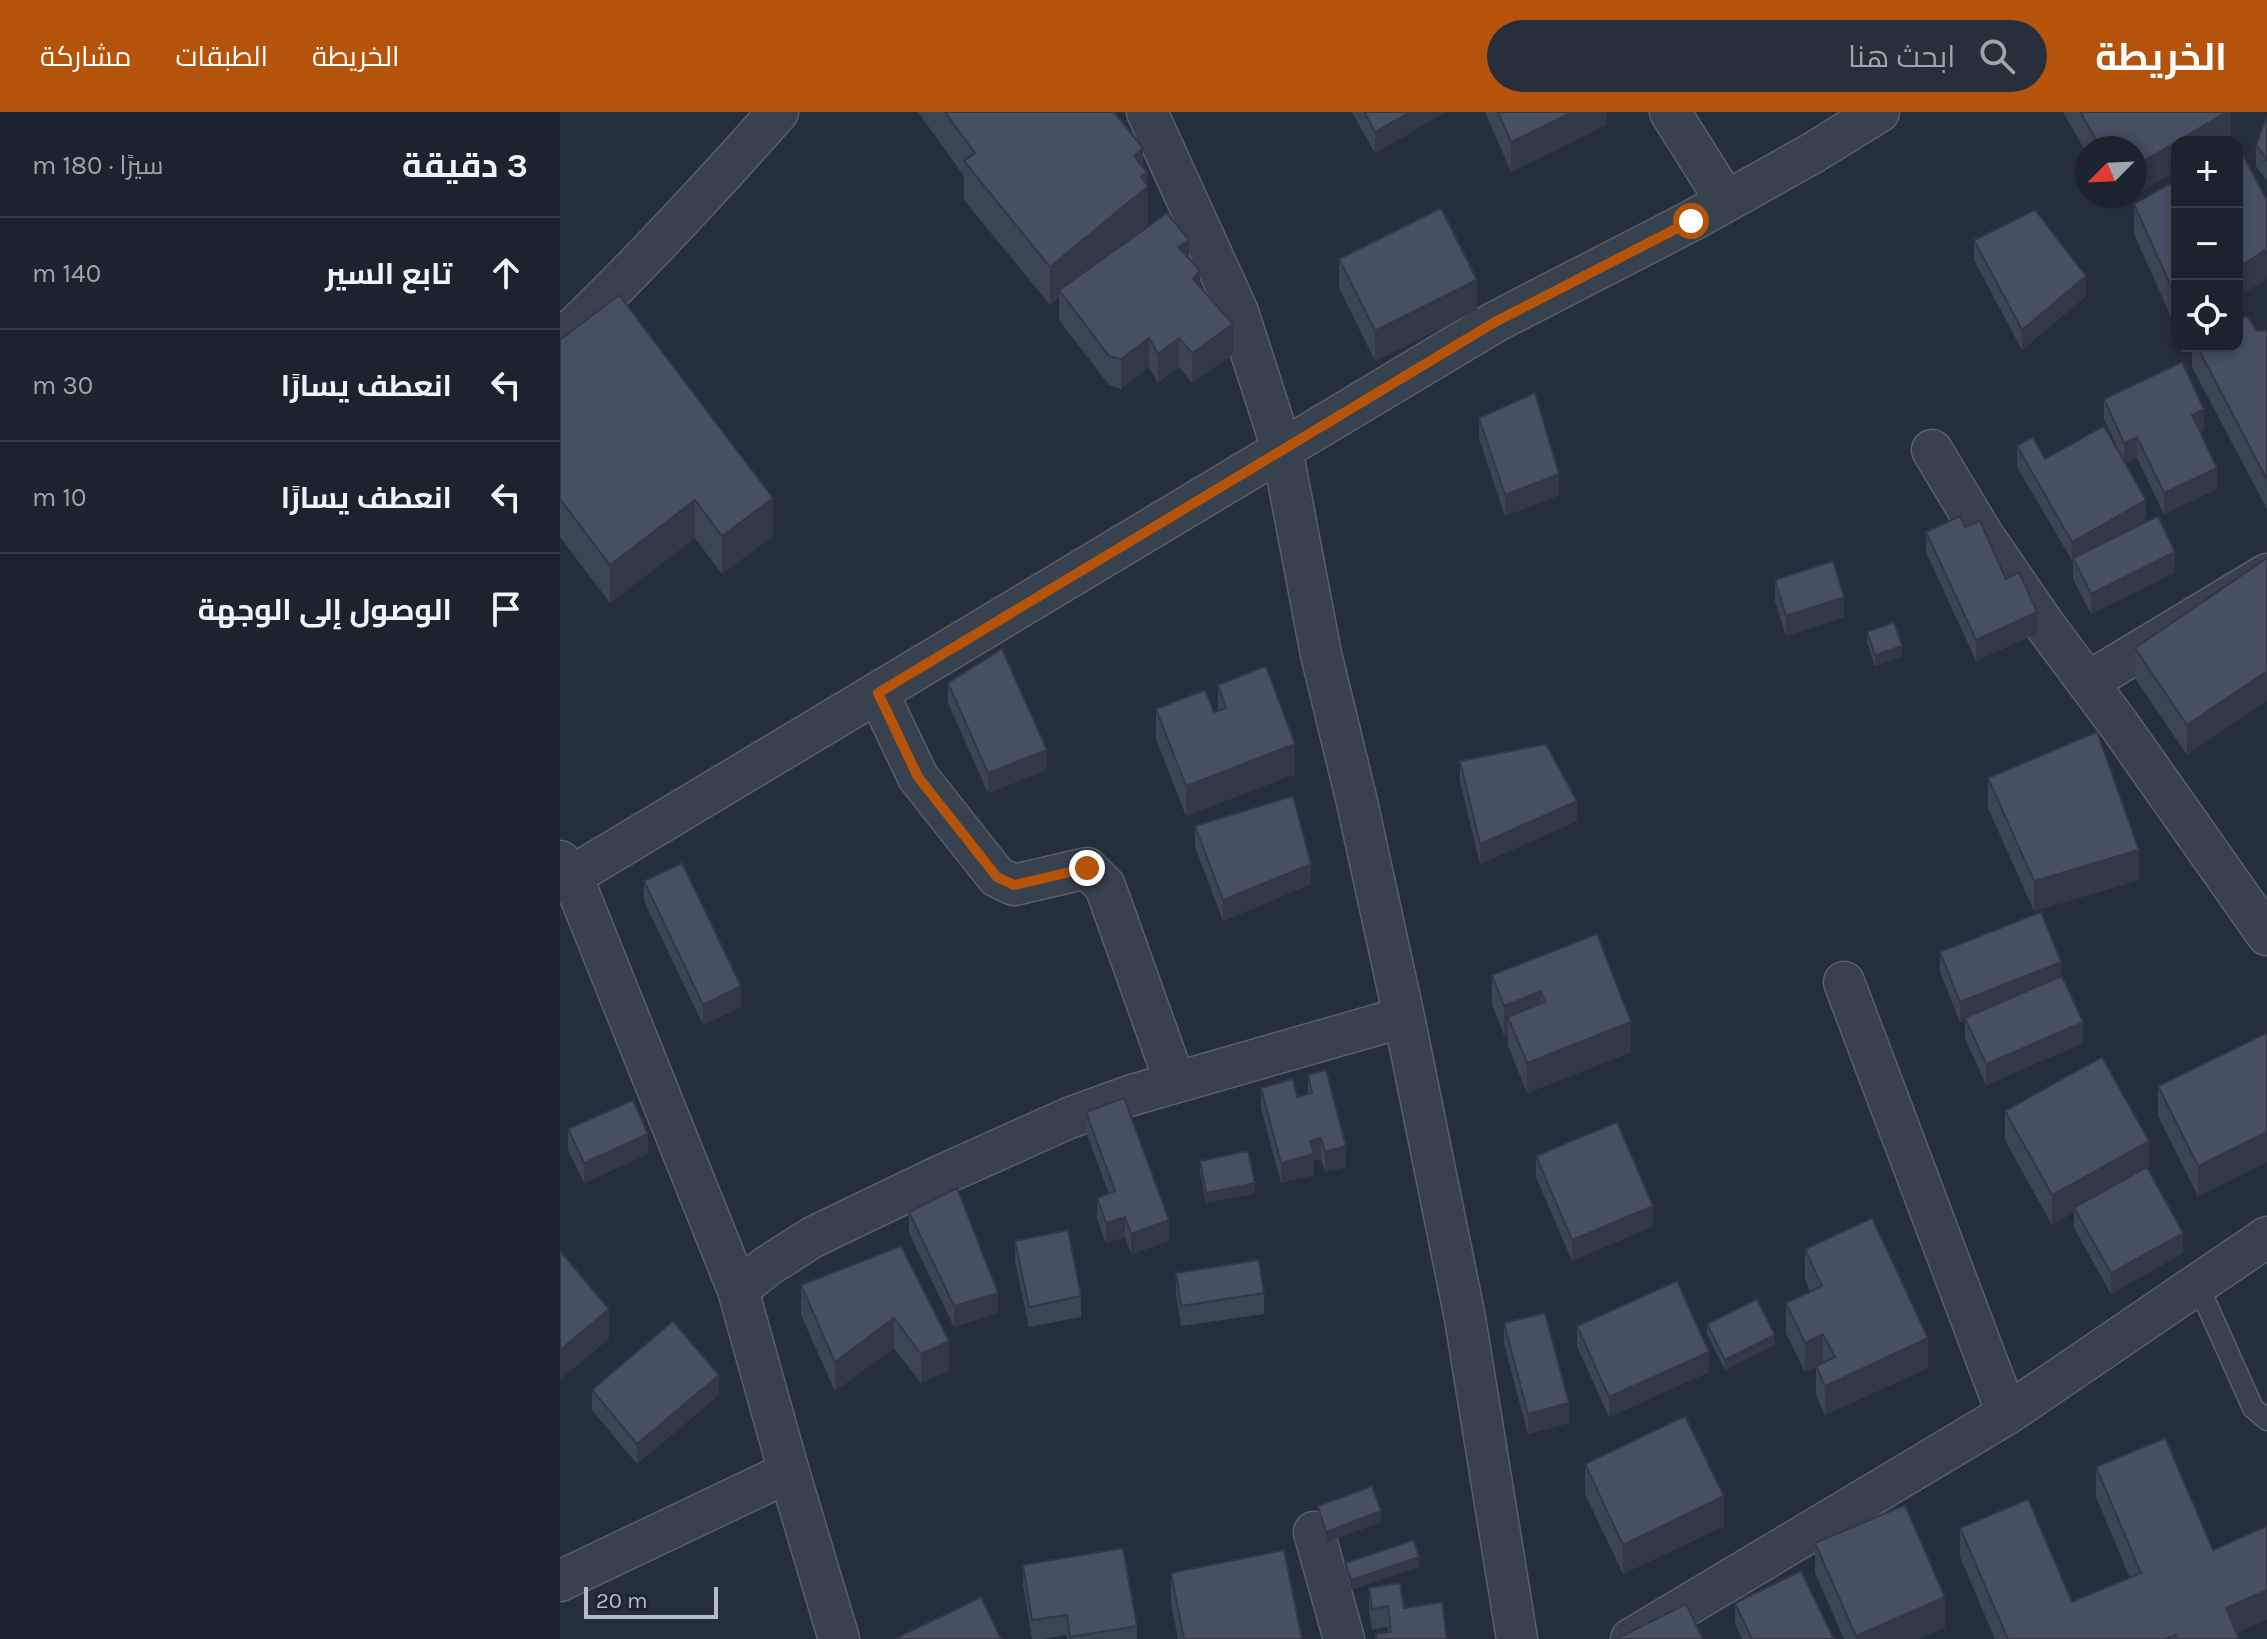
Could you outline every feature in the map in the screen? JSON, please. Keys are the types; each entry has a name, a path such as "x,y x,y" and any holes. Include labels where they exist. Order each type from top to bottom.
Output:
{"street":[{"path":"560,341 703,197 778,112"},
{"path":"1147,112 1238,312 1282,449 1321,654 1404,1017 1465,1318 1517,1639"},
{"path":"1670,112 1726,201"},
{"path":"839,1639 738,1290 564,873 878,693 1495,322 1726,201 1879,112"},
{"path":"1932,450 1992,548 2044,624 2267,935"},
{"path":"2088,682 2267,574"},
{"path":"878,693 918,777 997,877 1014,885 1087,868 1105,886 1175,1082"},
{"path":"1844,982 2007,1414"},
{"path":"738,1290 766,1267 813,1237 1069,1118 1175,1082 1404,1017"},
{"path":"1631,1639 2007,1414 2267,1237"},
{"path":"560,1581 789,1472"},
{"path":"1314,1532 1344,1639"}],"lane":[{"path":"2197,1283 2253,1408 2267,1420"}],"building":[{"path":"945,112 1114,112 1143,148 1134,156 1147,172 1141,177 1148,186 1050,267 964,161 975,153"},
{"path":"1364,112 1410,112 1375,132"},
{"path":"1498,112 1573,112 1511,142"},
{"path":"2080,112 2227,112 2186,136 2171,136 2171,145 2147,159 2147,136 2094,136"},
{"path":"2267,116 2267,160 2256,145"},
{"path":"2243,155 2267,200 2267,249 2243,264"},
{"path":"2171,183 2171,287 2136,208 2147,208 2147,197"},
{"path":"1441,208 1477,280 1375,331 1339,259"},
{"path":"2035,210 2086,276 2022,330 1974,240"},
{"path":"1167,213 1189,240 1178,247 1200,270 1193,279 1233,324 1192,353 1179,338 1158,354 1149,338 1121,359 1109,356 1059,290"},
{"path":"619,295 773,498 722,536 695,500 610,565 560,499 560,340"},
{"path":"2247,316 2257,331 2267,330 2267,480 2200,352 2243,352 2243,318"},
{"path":"2182,362 2204,409 2192,415 2217,468 2164,493 2137,437 2124,443 2104,399"},
{"path":"1535,393 1559,474 1505,495 1479,418"},
{"path":"2104,426 2146,500 2072,542 2017,446 2033,437 2045,459"},
{"path":"1960,516 1965,527 1980,521 2006,579 2019,572 2037,612 1976,640 1926,532"},
{"path":"2158,516 2175,552 2091,594 2073,558"},
{"path":"2267,558 2267,671 2187,725 2135,648"},
{"path":"1833,561 1844,597 1786,616 1775,580"},
{"path":"1894,622 1902,646 1875,655 1867,632"},
{"path":"1002,649 1047,750 988,773 948,683"},
{"path":"1266,666 1295,744 1186,786 1156,709 1205,690 1214,712 1226,708 1218,685"},
{"path":"2097,732 2139,850 2034,881 1988,778"},
{"path":"1546,744 1577,801 1480,844 1460,761"},
{"path":"1293,796 1311,864 1223,900 1195,826"},
{"path":"682,863 741,986 703,1005 644,881"},
{"path":"2041,912 2061,962 1960,1002 1940,952"},
{"path":"1597,934 1631,1022 1527,1063 1508,1017 1545,1002 1541,991 1504,1006 1492,975"},
{"path":"2062,976 2083,1022 1986,1064 1965,1018"},
{"path":"2267,1033 2267,1132 2198,1166 2158,1086"},
{"path":"2102,1057 2149,1141 2052,1195 2005,1111"},
{"path":"1326,1070 1346,1146 1325,1152 1321,1138 1310,1141 1314,1154 1281,1163 1261,1088 1293,1079 1297,1097 1312,1093 1308,1075"},
{"path":"1124,1098 1169,1220 1131,1234 1125,1217 1106,1223 1097,1198 1115,1191 1086,1112"},
{"path":"633,1100 648,1134 584,1163 568,1129"},
{"path":"1617,1122 1653,1206 1572,1240 1536,1156"},
{"path":"1248,1151 1255,1183 1206,1193 1200,1161"},
{"path":"2147,1167 2183,1233 2111,1273 2074,1208"},
{"path":"957,1188 998,1293 954,1306 909,1212"},
{"path":"1872,1218 1928,1338 1825,1386 1816,1366 1835,1357 1823,1334 1805,1343 1786,1303 1822,1286 1805,1249"},
{"path":"1068,1230 1081,1296 1029,1307 1015,1241"},
{"path":"901,1246 949,1341 921,1354 894,1318 835,1362 801,1285"},
{"path":"560,1251 609,1309 560,1350"},
{"path":"1259,1260 1264,1293 1181,1306 1176,1273"},
{"path":"1677,1281 1709,1352 1609,1397 1577,1326"},
{"path":"1757,1299 1775,1335 1725,1360 1707,1324"},
{"path":"1545,1313 1569,1403 1528,1414 1504,1323"},
{"path":"673,1321 719,1375 637,1444 592,1390"},
{"path":"1685,1416 1724,1496 1623,1545 1585,1464"},
{"path":"2165,1438 2213,1550 2267,1526 2267,1590 2226,1608 2239,1639 2177,1639 2175,1635 2165,1639 2008,1639 1960,1528 2028,1499 2072,1602 2141,1573 2096,1467"},
{"path":"1372,1486 1381,1511 1326,1532 1318,1506"},
{"path":"1905,1505 1945,1597 1856,1636 1815,1543"},
{"path":"1414,1540 1419,1557 1351,1580 1345,1563"},
{"path":"1123,1548 1137,1626 1070,1637 1067,1615 1032,1620 1023,1565"},
{"path":"1284,1550 1302,1639 1184,1639 1171,1573"},
{"path":"1801,1571 1834,1639 1752,1639 1735,1603"},
{"path":"1400,1583 1404,1608 1442,1602 1447,1639 1376,1639 1376,1634 1391,1632 1388,1606 1372,1609 1369,1588"},
{"path":"981,1597 1001,1639 895,1639"},
{"path":"1686,1604 1703,1639 1616,1639"}],"route":[{"path":"1087,868 1014,885 997,877 918,777 878,693 1495,322 1691,221"}]}
